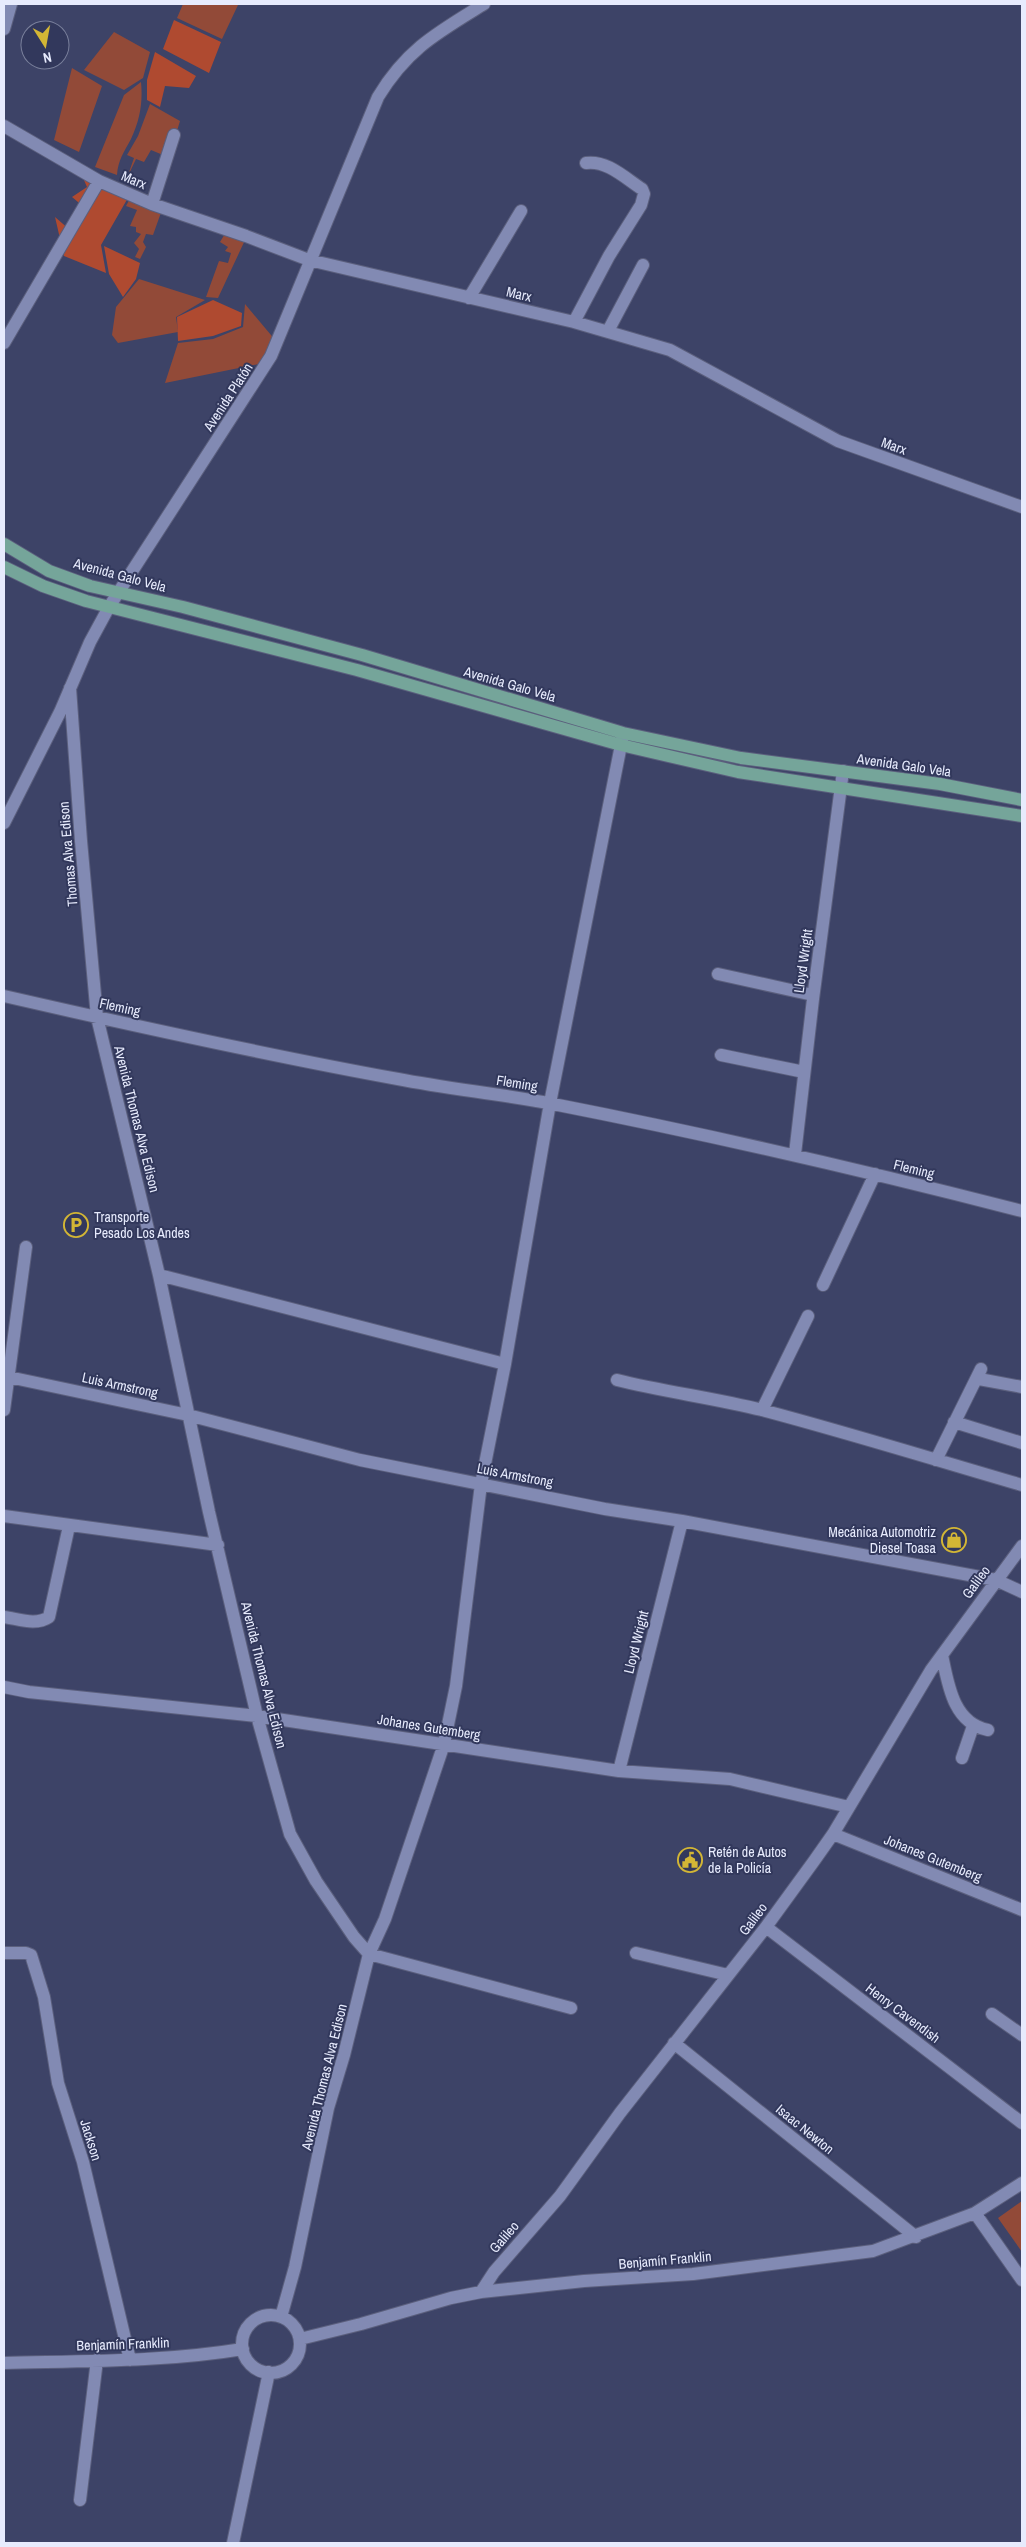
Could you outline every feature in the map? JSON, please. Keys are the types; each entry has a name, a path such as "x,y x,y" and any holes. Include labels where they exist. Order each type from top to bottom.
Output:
{"main road":[{"name":"Avenida Galo Vela","path":"4,544 50,571 90,586 183,607 362,656 622,739 741,758 940,784 1022,800"},
{"name":"Avenida Galo Vela","path":"4,567 50,589 110,607 622,739 738,772 1022,816"},
{"path":"357,670 362,656"}],"street":[{"path":"4,29 11,4"},
{"name":"Avenida Platón","path":"4,823 70,688 90,642 118,592 271,356 309,260 378,98 391,76 409,55 430,37 484,4"},
{"name":"Marx","path":"4,126 99,181 152,204 309,260 574,322 670,350 838,441 1022,506"},
{"path":"152,204 174,135"},
{"path":"574,322 609,256 641,205 644,194 642,189 603,164 595,162 586,164"},
{"path":"4,343 99,181"},
{"path":"468,298 521,211"},
{"path":"608,331 643,265"},
{"name":"Thomas Alva Edison","path":"70,688 81,841 97,1017"},
{"path":"571,2008 369,1954 385,1920 444,1744 456,1686 481,1484 505,1364 550,1103 622,739"},
{"name":"Lloyd Wright","path":"795,1154 813,995 843,771"},
{"path":"718,974 813,995"},
{"name":"Fleming","path":"4,996 400,1080 550,1103 795,1154 1022,1211"},
{"name":"Avenida Thomas Alva Edison","path":"97,1017 159,1275 188,1415 257,1716 290,1834 316,1881 354,1937 369,1954 344,2055 328,2108 295,2267 281,2317"},
{"path":"721,1055 804,1072"},
{"path":"823,1286 874,1174"},
{"path":"4,1410 6,1377 26,1246"},
{"path":"159,1275 505,1364"},
{"path":"762,1410 808,1316"},
{"path":"936,1460 980,1374 1022,1387"},
{"name":"Luis Armstrong","path":"6,1377 188,1415 360,1460 605,1509 682,1521 996,1580 1022,1592"},
{"path":"616,1380 650,1388 709,1397 762,1410 1022,1485"},
{"path":"954,1422 1022,1443"},
{"path":"4,1516 218,1545"},
{"name":"Lloyd Wright","path":"620,1771 682,1521"},
{"path":"4,1617 32,1622 42,1621 49,1617 69,1526"},
{"name":"Galileo","path":"482,2292 494,2272 560,2196 617,2117 766,1928 833,1834 942,1655 1022,1546"},
{"path":"942,1655 950,1695 962,1714 973,1726 988,1730"},
{"name":"Johanes Gutemberg","path":"4,1687 38,1693 257,1716 620,1771 730,1779 849,1807"},
{"path":"962,1758 973,1726"},
{"name":"Johanes Gutemberg","path":"833,1834 1022,1910"},
{"name":"Henry Cavendish","path":"766,1928 1022,2123"},
{"name":"Jackson","path":"4,1953 26,1953 31,1955 44,1997 58,2083 83,2162 130,2360"},
{"path":"636,1953 728,1975"},
{"path":"992,2014 1022,2035"},
{"name":"Isaac Newton","path":"674,2043 916,2237"},
{"name":"Benjamín Franklin","path":"300,2339 482,2292 584,2281 693,2274 873,2251 916,2237 975,2213 1022,2183"},
{"path":"975,2213 1022,2280"},
{"path":"266,2315 281,2317 294,2325 300,2339 298,2354 290,2366 284,2370 269,2372 254,2367 245,2356 243,2349 244,2334 253,2322 266,2315"},
{"name":"Benjamín Franklin","path":"4,2363 130,2360 205,2355 243,2349"},
{"path":"80,2500 97,2360"},
{"path":"233,2543 269,2372"}],"shaded area":[{"path":"183,4 238,5 222,39 177,18"},
{"path":"174,20 221,42 209,73 163,49"},
{"path":"114,32 150,52 143,78 124,90 84,70"},
{"path":"155,52 196,76 189,88 165,86 160,107 147,100 147,80"},
{"path":"72,68 102,86 79,152 54,140"},
{"path":"141,82 142,97 139,118 120,160 117,175 95,167 124,95"},
{"path":"150,104 180,121 166,167 163,155 151,150 144,162 136,159 127,178 134,158 127,155 138,136"},
{"path":"80,171 129,196 101,245 106,273 64,256 55,217 70,230 84,207 72,197 87,187"},
{"path":"133,193 163,207 153,235 146,234 143,242 146,247 140,259 135,257 139,249 134,243 141,234 136,232 136,227 130,226 137,210 126,206"},
{"path":"226,232 246,238 218,298 206,297 219,261 228,263 231,253 225,251 228,247 220,242"},
{"path":"104,246 140,263 136,279 123,297 109,274"},
{"path":"139,279 205,300 176,317 178,332 118,343 112,335 116,307"},
{"path":"213,300 242,313 241,326 213,336 178,341 177,317"},
{"path":"245,304 276,341 264,363 165,383 178,343 213,339 243,327"},
{"path":"1022,2201 1022,2252 998,2218"}],"place":[{"name":"Transporte Pesado Los Andes","path":"76,1225"},
{"name":"Mecánica Automotriz Diesel Toasa","path":"954,1540"},
{"name":"Retén de Autos de la Policía","path":"690,1860"}]}
